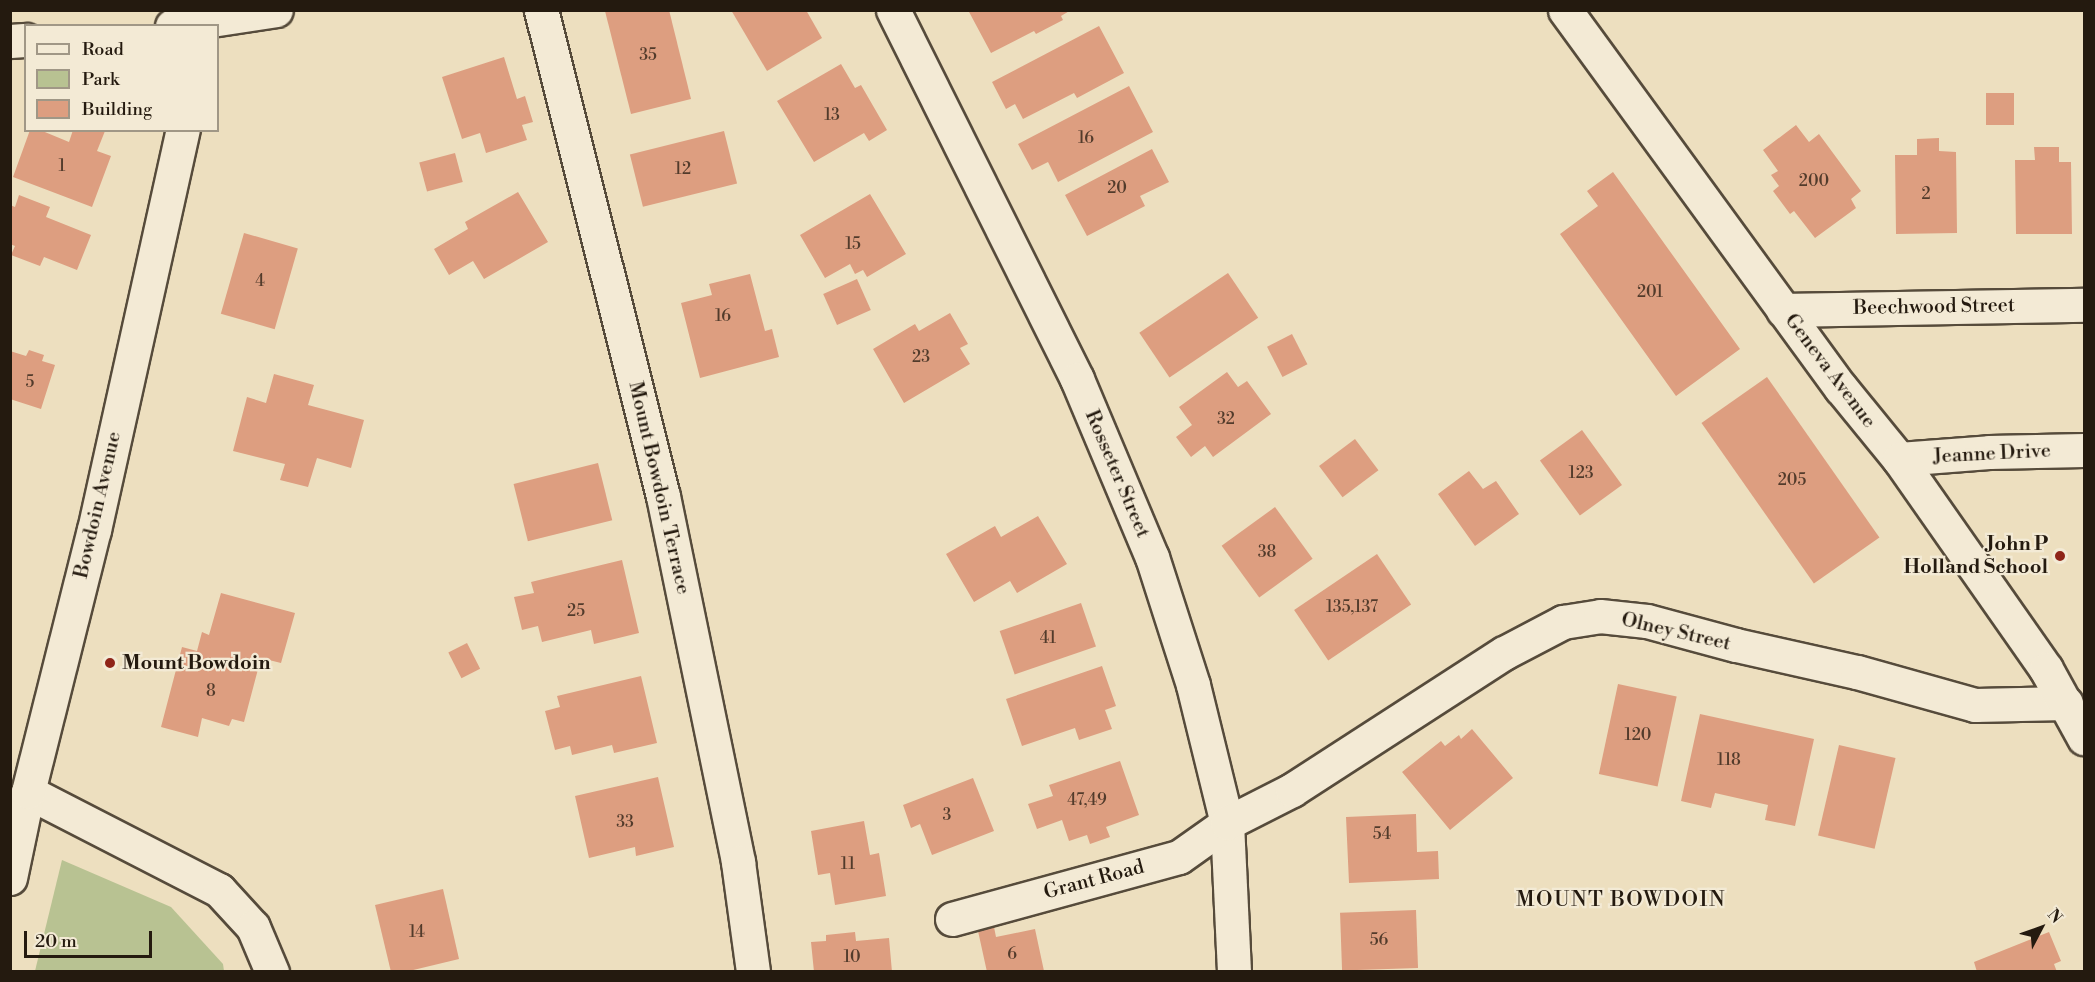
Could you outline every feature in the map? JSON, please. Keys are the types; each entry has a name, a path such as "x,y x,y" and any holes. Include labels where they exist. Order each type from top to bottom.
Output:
{"street":[{"path":"207,24 276,10"},
{"name":"Mount Bowdoin Terrace","path":"541,10 663,496 738,862 753,972"},
{"name":"Rosseter Street","path":"893,10 1077,380 1152,557 1193,686 1227,823 1234,972"},
{"name":"Geneva Avenue","path":"1565,10 1841,388 1899,459 2046,669 2085,738"},
{"name":"Bowdoin Avenue","path":"10,878 28,792 93,530 183,132"},
{"name":"Beechwood Street","path":"1783,310 2085,305"},
{"name":"Jeanne Drive","path":"1899,459 1989,452 2085,450"},
{"name":"Olney Street","path":"1227,823 1292,790 1504,653 1563,622 1600,616 1647,621 1736,645 1857,672 1975,705 2066,703"},
{"path":"28,792 219,890 253,927 272,972"},
{"name":"Grant Road","path":"952,919 1179,857 1227,823"}],"green space":[{"path":"62,860 171,907 223,964 224,971 35,971"}],"building":[{"path":"669,10 691,99 631,114 605,11"},
{"path":"731,10 806,10 822,38 767,71"},
{"path":"968,10 1071,10 1061,16 1063,20 1036,34 1034,31 991,53"},
{"path":"1099,26 1124,73 1077,98 1074,93 1023,119 1015,104 1006,109 992,82"},
{"path":"504,57 517,99 525,96 533,122 522,125 527,140 486,153 480,133 462,139 442,77"},
{"path":"841,64 855,88 861,85 887,130 869,141 864,133 814,162 777,101"},
{"path":"1129,86 1153,132 1058,182 1048,162 1032,170 1018,144"},
{"path":"1986,93 2014,93 2014,125 1986,125"},
{"path":"1796,125 1809,142 1819,134 1861,191 1851,199 1856,208 1815,238 1794,211 1790,214 1773,191 1779,186 1771,175 1778,171 1763,150"},
{"path":"724,131 737,183 643,207 630,154"},
{"path":"29,132 45,132 69,142 72,132 105,132 97,151 111,156 92,207 13,177"},
{"path":"1939,138 1939,151 1956,152 1957,233 1896,234 1895,155 1917,155 1917,139"},
{"path":"2034,147 2059,147 2059,162 2071,162 2072,234 2016,234 2015,160 2035,160"},
{"path":"1152,149 1169,182 1140,196 1145,206 1087,236 1065,195"},
{"path":"455,153 463,182 427,192 419,163"},
{"path":"1613,172 1740,349 1676,396 1560,234 1598,206 1587,191"},
{"path":"518,192 548,242 484,279 473,261 449,275 434,249 468,229 465,222"},
{"path":"870,194 906,254 867,277 863,270 855,274 850,264 825,278 800,235"},
{"path":"19,195 50,207 46,217 91,235 77,270 44,257 40,266 11,255 15,246 10,244 10,205 15,207"},
{"path":"244,233 298,248 275,329 221,314"},
{"path":"1228,273 1258,318 1169,378 1139,333"},
{"path":"750,274 765,331 772,329 779,357 700,378 681,303 712,295 709,284"},
{"path":"857,279 871,310 837,325 823,294"},
{"path":"950,313 968,344 960,348 970,364 904,403 873,349 915,324 919,331"},
{"path":"1292,334 1307,364 1282,377 1267,347"},
{"path":"29,350 44,355 42,361 55,365 41,409 10,399 10,351 26,356"},
{"path":"1227,372 1238,387 1247,381 1271,414 1213,457 1205,446 1191,457 1176,437 1192,425 1179,407"},
{"path":"274,374 314,385 308,405 364,420 351,468 317,458 308,487 280,480 285,464 233,451 247,397 266,403"},
{"path":"1767,377 1879,538 1814,583 1701,423"},
{"path":"1582,430 1622,485 1580,516 1540,461"},
{"path":"1355,439 1378,470 1343,497 1319,466"},
{"path":"598,463 612,520 528,541 514,484"},
{"path":"1469,471 1483,489 1496,481 1519,514 1475,546 1438,494"},
{"path":"1275,507 1313,559 1259,598 1222,546"},
{"path":"1038,516 1067,564 1017,593 1010,581 974,602 946,554 995,526 1001,537"},
{"path":"1377,554 1411,605 1328,660 1294,610"},
{"path":"622,560 639,633 594,644 591,630 542,642 538,626 522,630 514,597 534,593 531,582"},
{"path":"221,593 295,613 281,663 261,658 244,722 232,719 229,726 202,718 198,737 161,727 182,647 197,651 202,632 209,635"},
{"path":"1081,603 1096,646 1015,674 1000,631"},
{"path":"467,643 480,669 461,678 448,653"},
{"path":"1102,666 1116,706 1105,710 1112,729 1079,740 1075,728 1022,746 1006,699"},
{"path":"641,676 657,743 614,753 612,745 572,755 570,746 555,750 545,711 560,707 557,696"},
{"path":"1618,684 1677,696 1658,786 1599,774"},
{"path":"1700,714 1814,739 1795,826 1765,820 1768,805 1715,793 1711,808 1681,801"},
{"path":"1472,729 1513,778 1450,830 1402,772 1441,741 1445,746 1459,735 1461,739"},
{"path":"1839,745 1896,758 1875,849 1818,836"},
{"path":"1120,761 1139,815 1106,827 1110,837 1090,844 1087,835 1069,841 1062,820 1037,829 1028,804 1053,796 1049,785"},
{"path":"658,777 674,847 636,856 635,847 589,858 575,796"},
{"path":"973,778 994,831 932,855 920,824 911,828 903,805"},
{"path":"1416,814 1417,852 1438,851 1439,879 1349,883 1346,817"},
{"path":"864,821 870,855 879,853 886,896 835,905 830,873 818,875 811,831"},
{"path":"443,889 459,959 405,972 391,972 375,905"},
{"path":"1416,910 1418,968 1342,971 1340,913"},
{"path":"994,927 996,937 1035,929 1044,971 987,972 978,931"},
{"path":"855,932 856,941 889,938 892,972 814,972 811,942 826,941 826,935"},
{"path":"2049,932 2061,961 2054,964 2057,972 1977,972 1974,962"}],"place":[{"name":"John P Holland School","path":"2060,556"},
{"name":"Mount Bowdoin","path":"110,663"}],"district":[{"name":"MOUNT BOWDOIN","path":"1621,900"}]}
